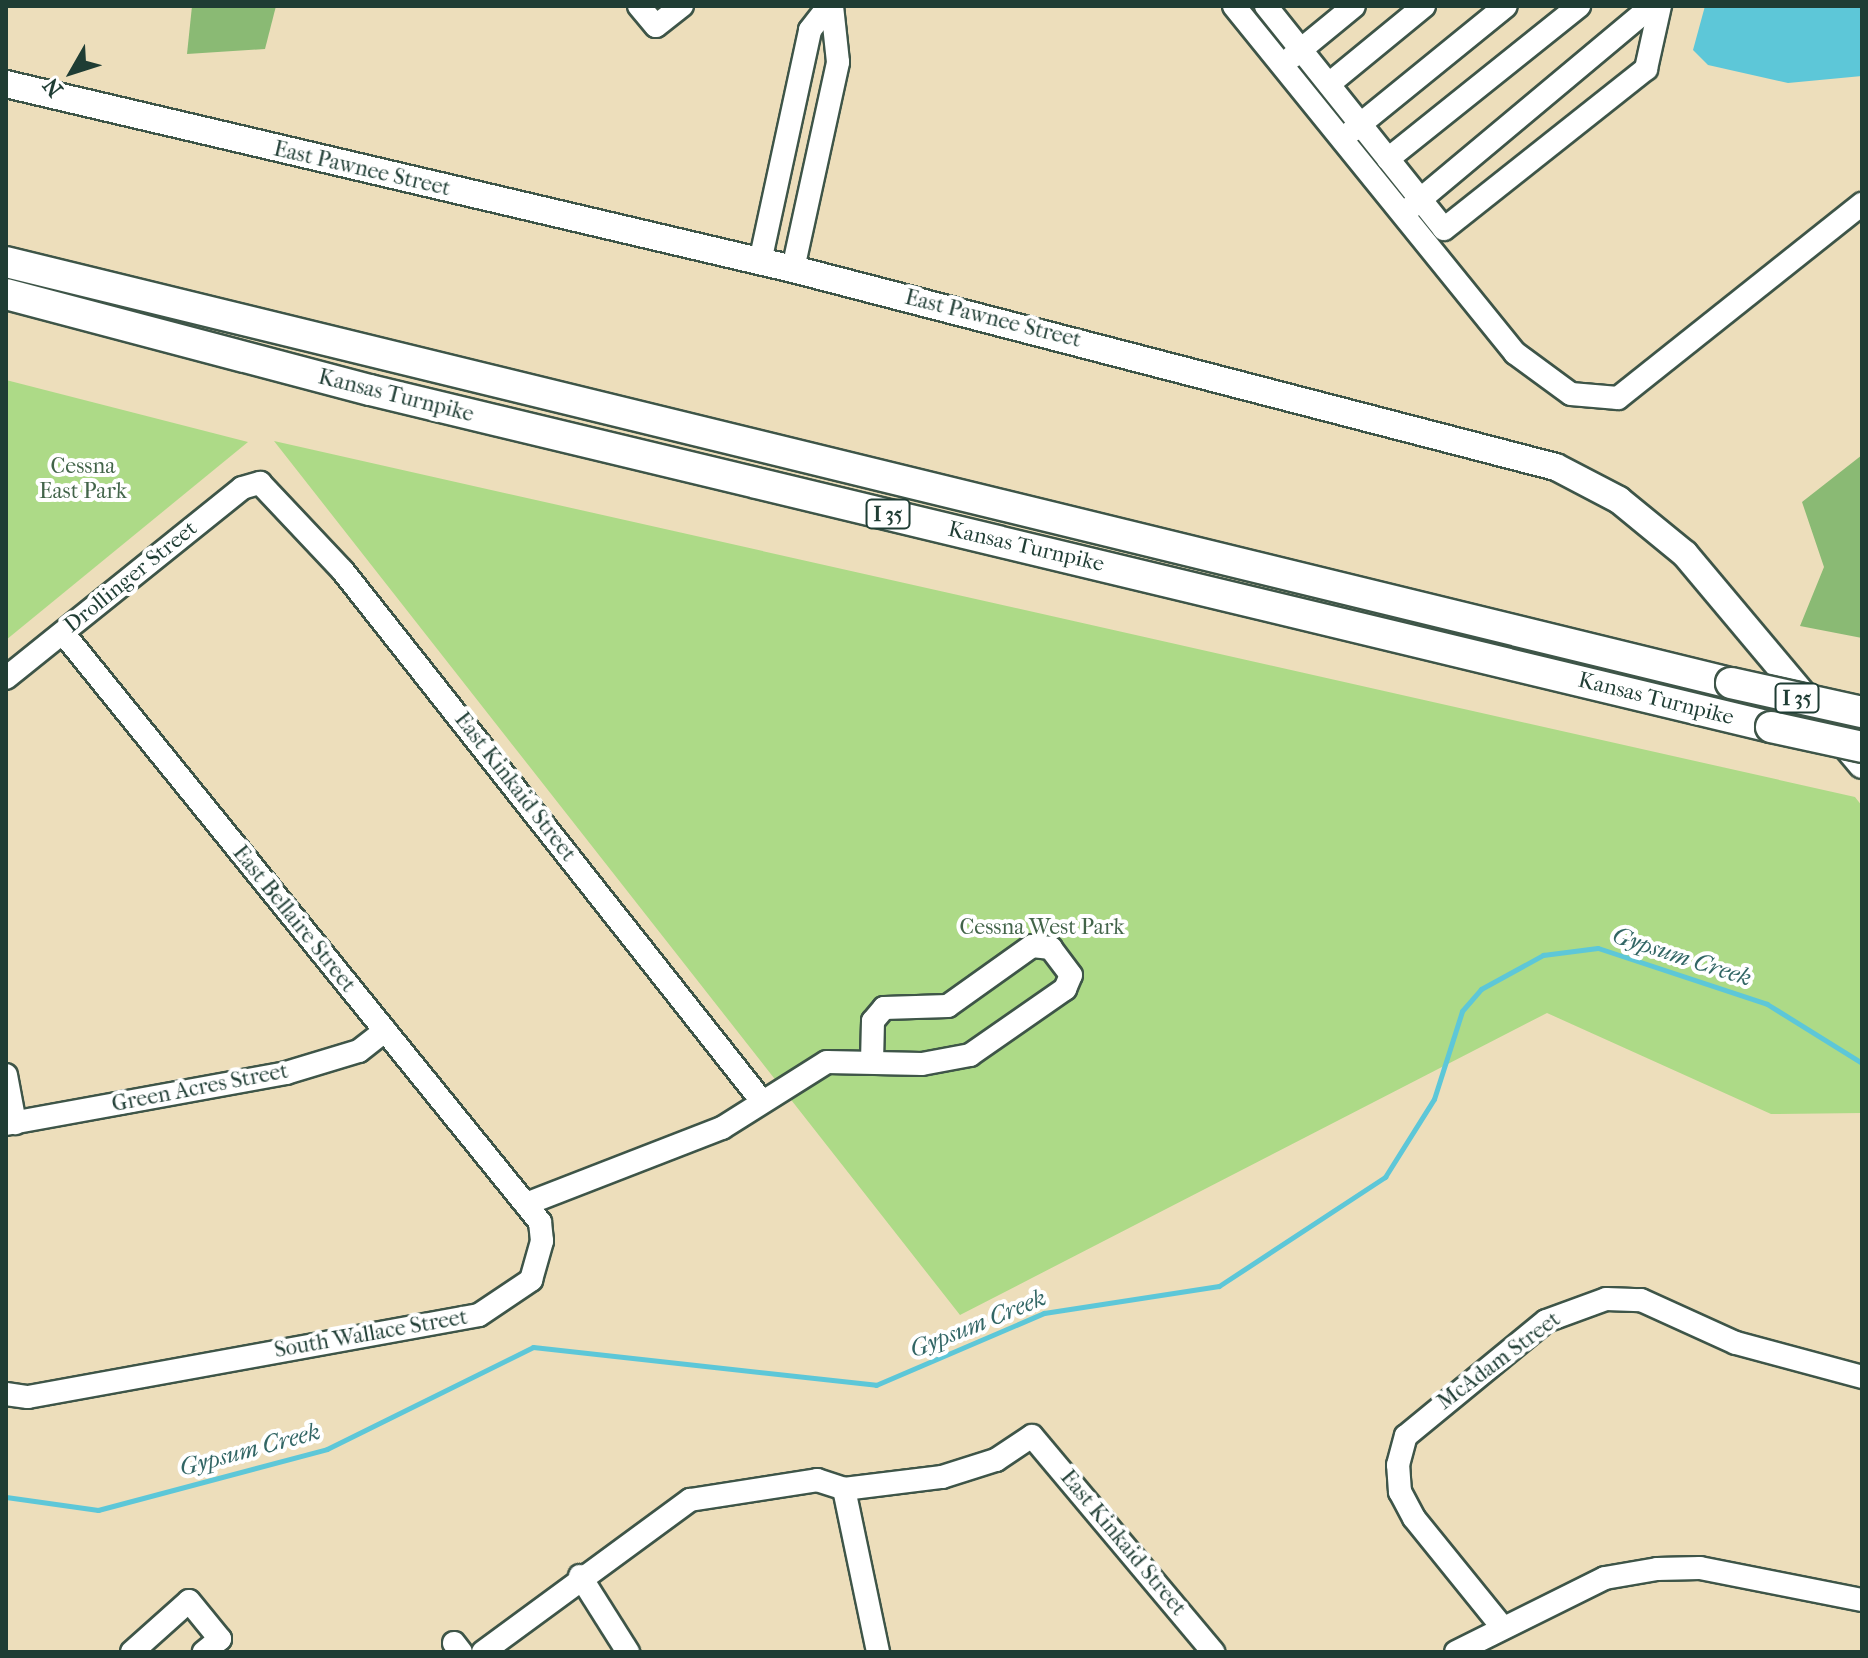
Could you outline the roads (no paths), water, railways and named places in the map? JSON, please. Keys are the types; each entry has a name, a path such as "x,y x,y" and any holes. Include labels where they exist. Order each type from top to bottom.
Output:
{"highway":[{"name":"Kansas Turnpike","path":"6,262 1731,683 1862,712"},
{"name":"Kansas Turnpike","path":"6,294 370,390 1862,747"}],"main road":[{"name":"East Pawnee Street","path":"6,84 793,269 1419,427 1578,477 1645,519 1713,582 1862,765"}],"street":[{"path":"639,6 656,26 682,6"},
{"path":"760,262 810,30 830,6"},
{"path":"793,269 838,62 830,6"},
{"path":"1234,6 1515,353 1545,380 1594,400 1618,398 1862,204"},
{"path":"1282,65 1354,6"},
{"path":"1329,84 1424,6"},
{"path":"1341,139 1506,6"},
{"path":"1388,159 1579,6"},
{"path":"1402,215 1652,6"},
{"path":"1269,7 1444,229 1646,69 1660,6"},
{"name":"Drollinger Street","path":"6,678 242,488 260,483"},
{"name":"East Kinkaid Street","path":"260,483 343,571 761,1100"},
{"name":"East Bellaire Street","path":"63,633 526,1204"},
{"path":"526,1204 655,1158 722,1128 761,1100 827,1062 922,1064 970,1055 1065,989 1071,975 1051,948 1032,946 948,1006 884,1008 873,1021 872,1061"},
{"name":"Green Acres Street","path":"11,1123 286,1073 359,1051 385,1031"},
{"path":"6,1075 11,1123"},
{"name":"South Wallace Street","path":"6,1394 28,1397 479,1315 507,1302 540,1262 540,1222 526,1204"},
{"name":"McAdam Street","path":"1503,1628 1414,1518 1400,1492 1398,1465 1406,1436 1546,1321 1606,1299 1641,1300 1736,1343 1862,1377"},
{"name":"East Kinkaid Street","path":"844,1489 942,1477 996,1460 1032,1436 1213,1652"},
{"path":"483,1652 580,1576 690,1500 817,1480 844,1489 878,1652"},
{"path":"1456,1652 1605,1578 1657,1569 1700,1568 1862,1600"},
{"path":"580,1576 628,1652"},
{"path":"132,1652 189,1601 220,1639 204,1652"}],"water":[{"path":"1705,6 1862,6 1862,76 1788,83 1708,65 1693,50"}],"waterway":[{"name":"Gypsum Creek","path":"6,1497 98,1510 327,1449 533,1347 876,1385 1044,1313 1219,1286 1385,1177 1434,1099 1462,1011 1481,989 1543,955 1598,948 1767,1004 1862,1063"}],"park label":[{"name":"Cessna East Park","path":"83,478"},
{"name":"Cessna West Park","path":"1042,928"}]}
